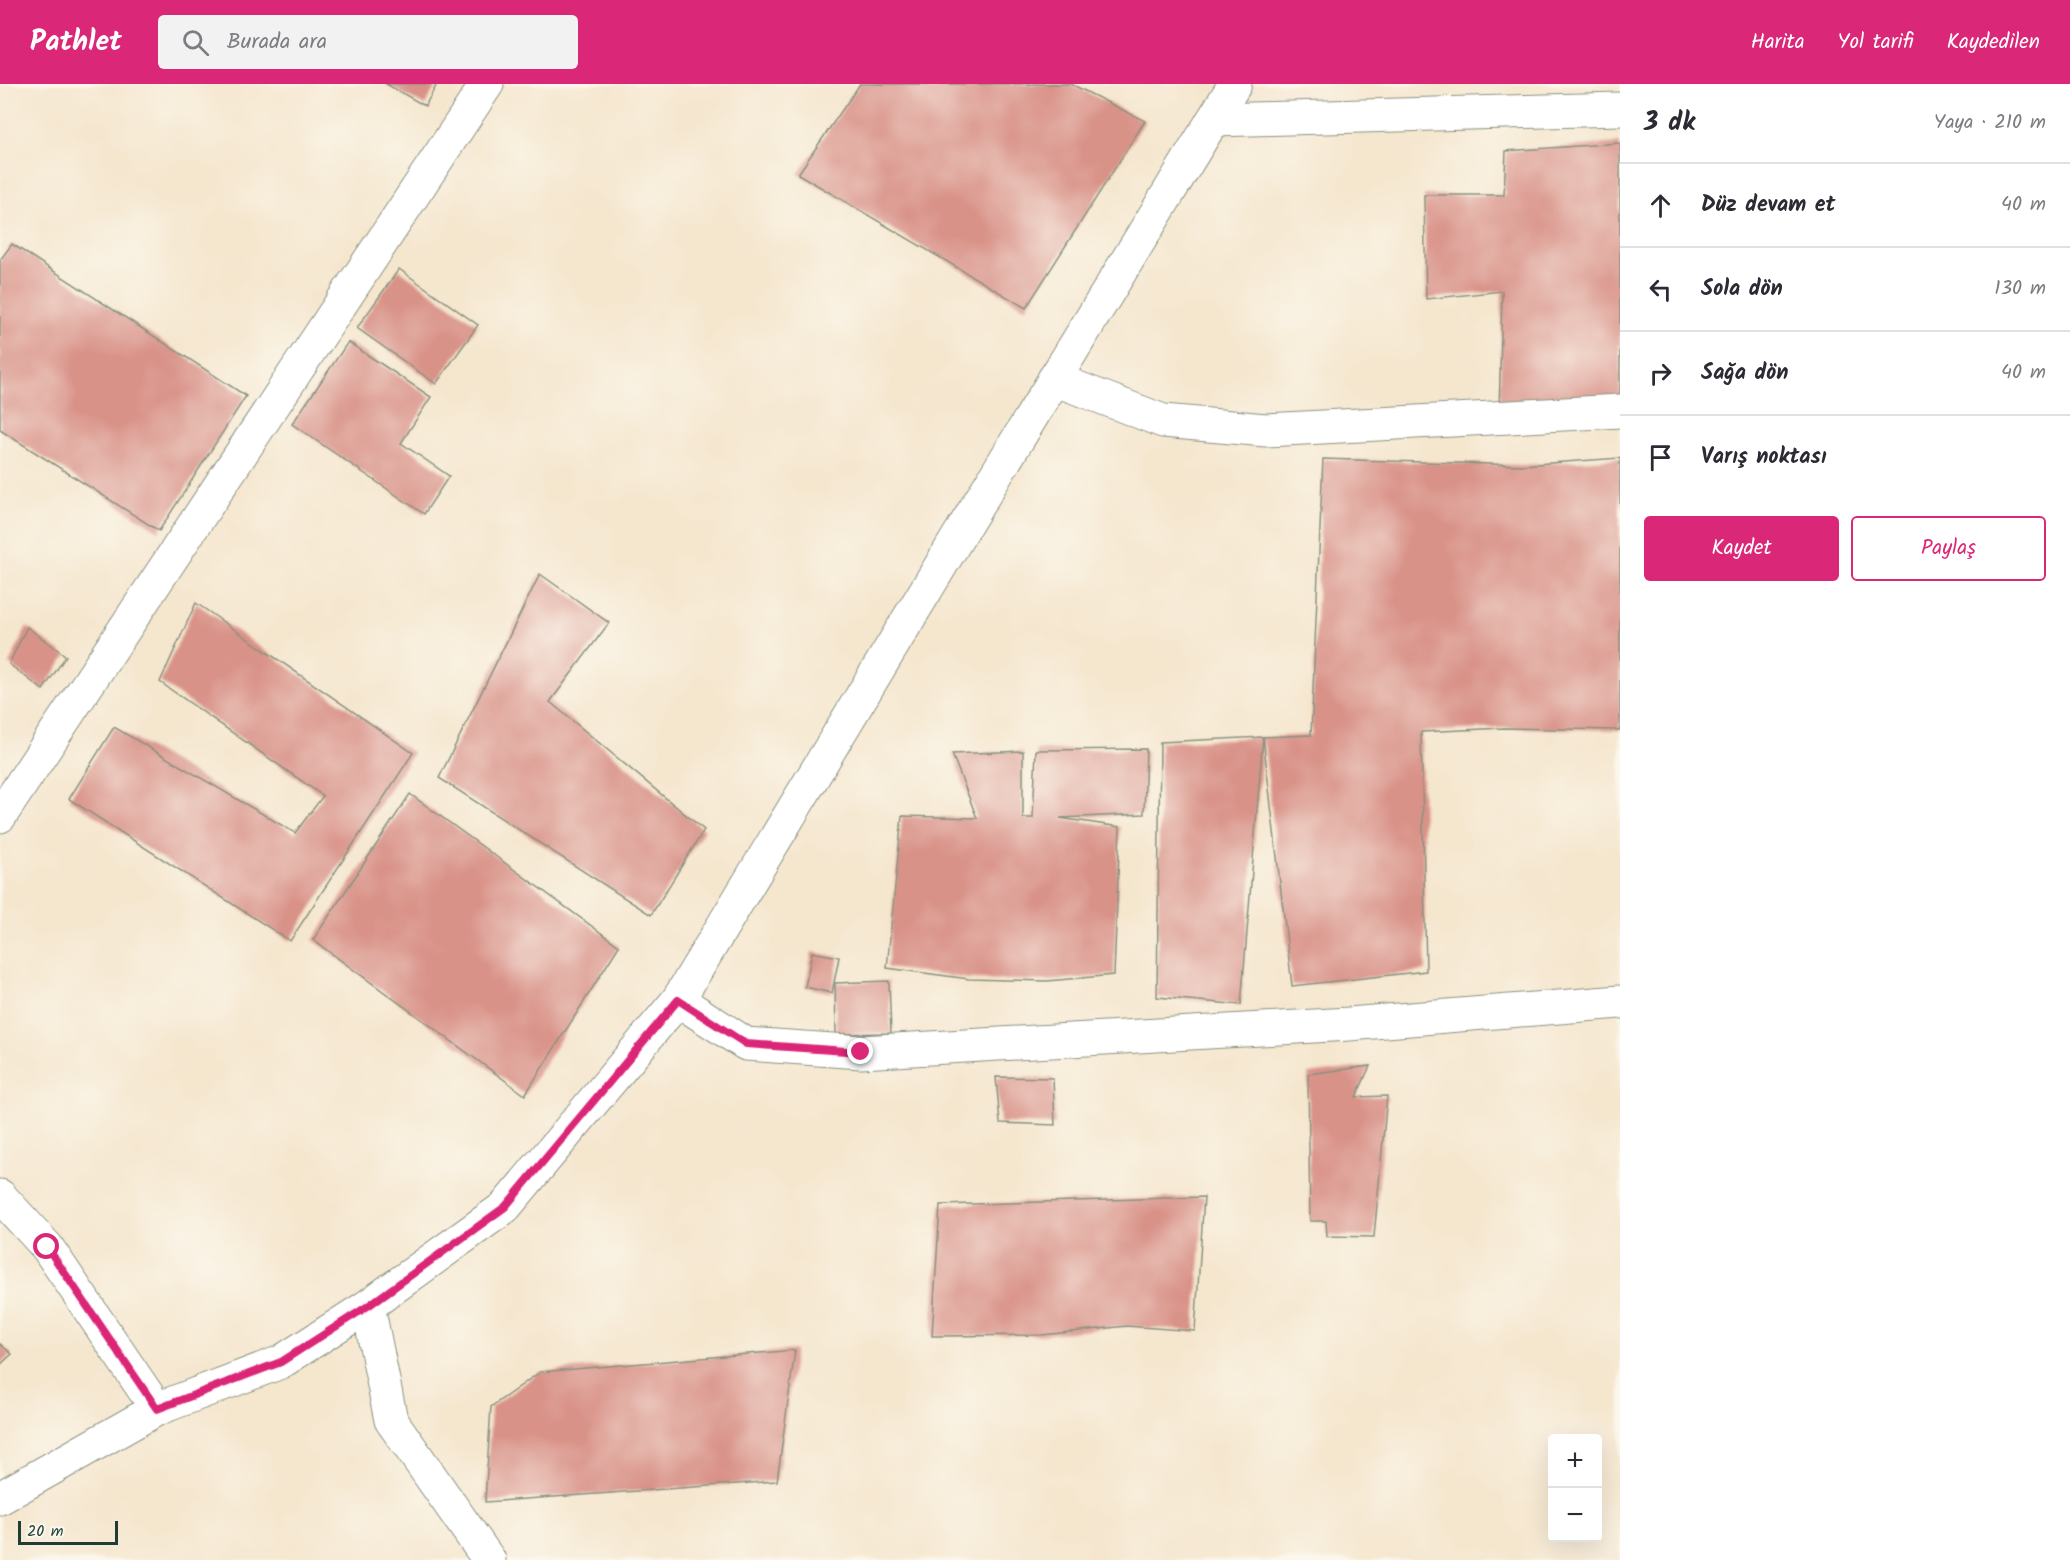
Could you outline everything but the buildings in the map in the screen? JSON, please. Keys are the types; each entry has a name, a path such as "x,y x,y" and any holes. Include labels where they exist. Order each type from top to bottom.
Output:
{"street":[{"path":"0,816 487,84"},
{"path":"0,1498 157,1409 281,1362 368,1306 505,1207 678,1000 1235,84"},
{"path":"1213,120 1620,109"},
{"path":"1054,380 1163,422 1266,430 1620,411"},
{"path":"678,1000 746,1044 861,1052 1349,1024 1620,1002"},
{"path":"0,1196 47,1247 157,1409"},
{"path":"368,1306 391,1420 489,1560"}],"route":[{"path":"47,1247 157,1409 281,1362 368,1306 505,1207 678,1000 746,1044 861,1052"}]}
